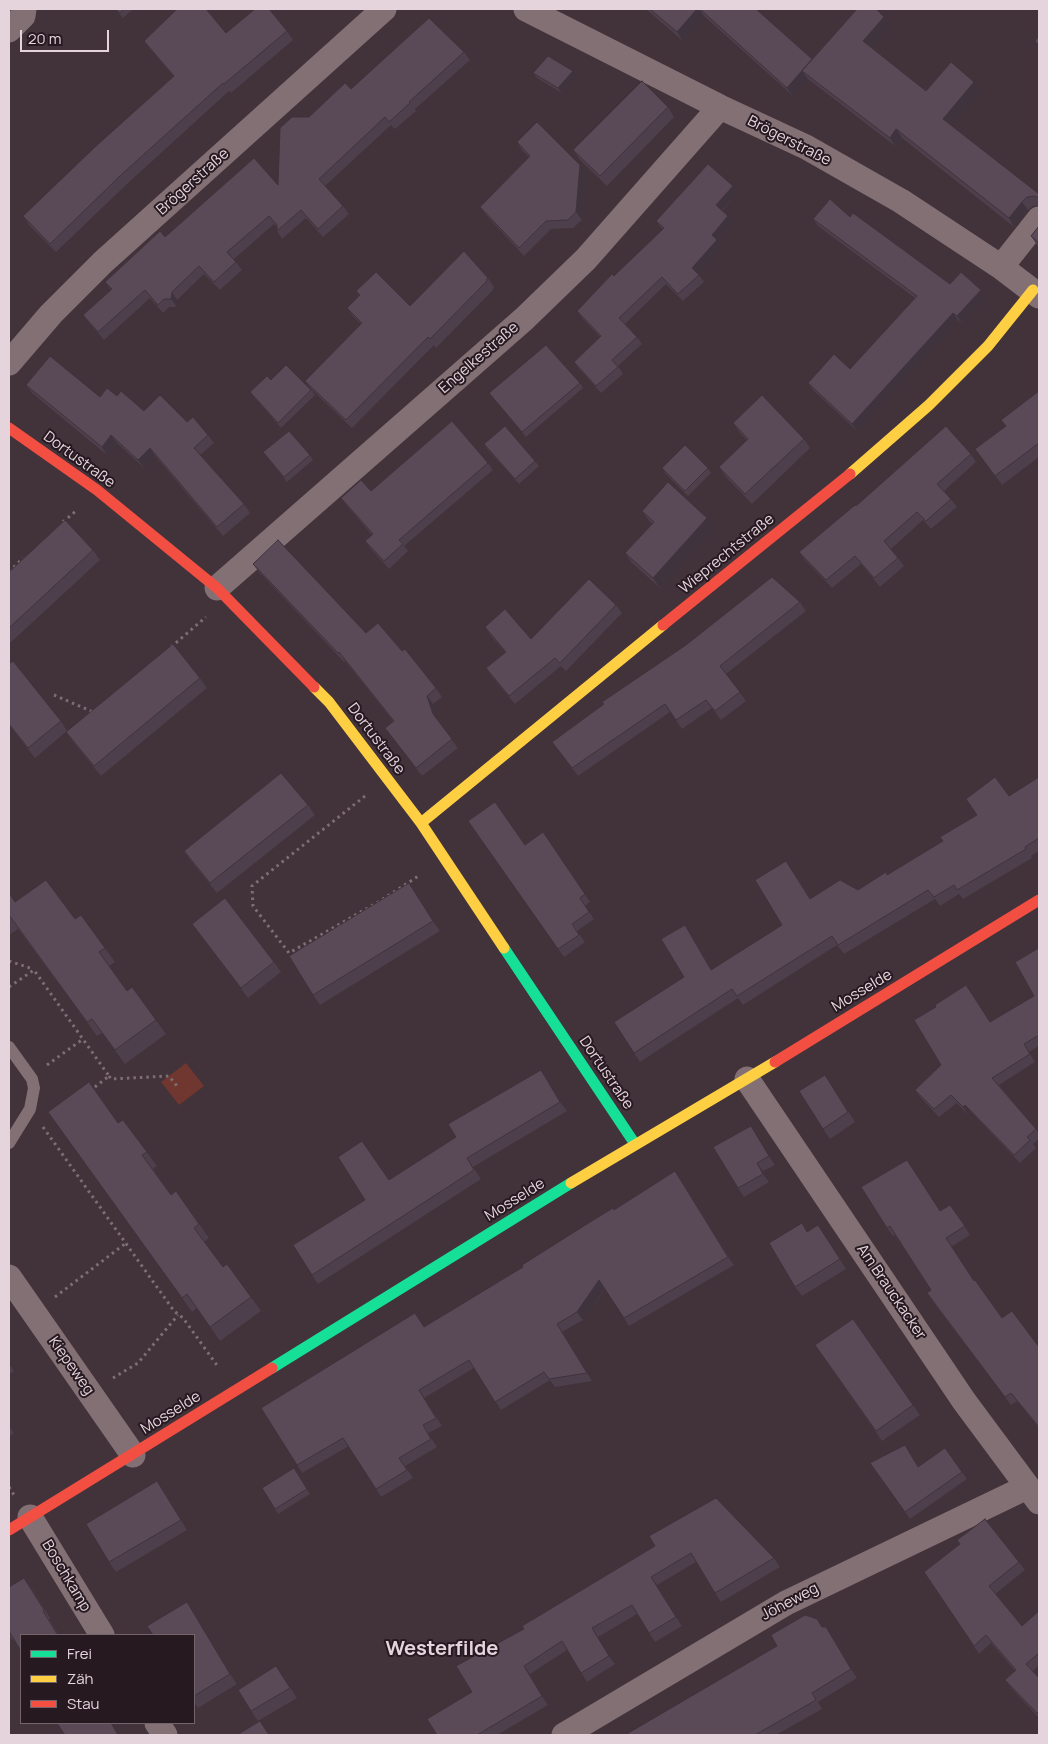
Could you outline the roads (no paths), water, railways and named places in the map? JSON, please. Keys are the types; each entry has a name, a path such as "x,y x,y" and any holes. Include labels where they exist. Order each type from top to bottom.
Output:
{"street":[{"path":"9,30 23,16 24,9"},
{"name":"Brögerstraße","path":"9,363 52,314 103,262 384,9"},
{"name":"Brögerstraße","path":"526,9 720,107 806,147 901,200 1001,267 1036,293"},
{"name":"Engelkestraße","path":"217,588 530,312 586,259 720,107"},
{"path":"1001,267 1039,219"},
{"name":"Wieprechtstraße","path":"421,823 839,482 929,405 988,346 1036,293"},
{"name":"Dortustraße","path":"9,428 97,490 217,588 329,702 421,823 635,1144"},
{"name":"Mosselde","path":"9,1530 635,1144 746,1079 1039,900"},
{"name":"Am Brauckacker","path":"746,1079 964,1401 1033,1495"},
{"name":"Kiepeweg","path":"9,1278 133,1454"},
{"name":"Jöheweg","path":"564,1735 786,1603 1033,1495"},
{"name":"Boschkamp","path":"30,1517 101,1634"},
{"path":"158,1724 164,1735"}],"lane":[{"path":"9,1047 30,1077 34,1088 30,1109 9,1143"}],"district":[{"name":"Westerfilde","path":"442,1649"}]}
